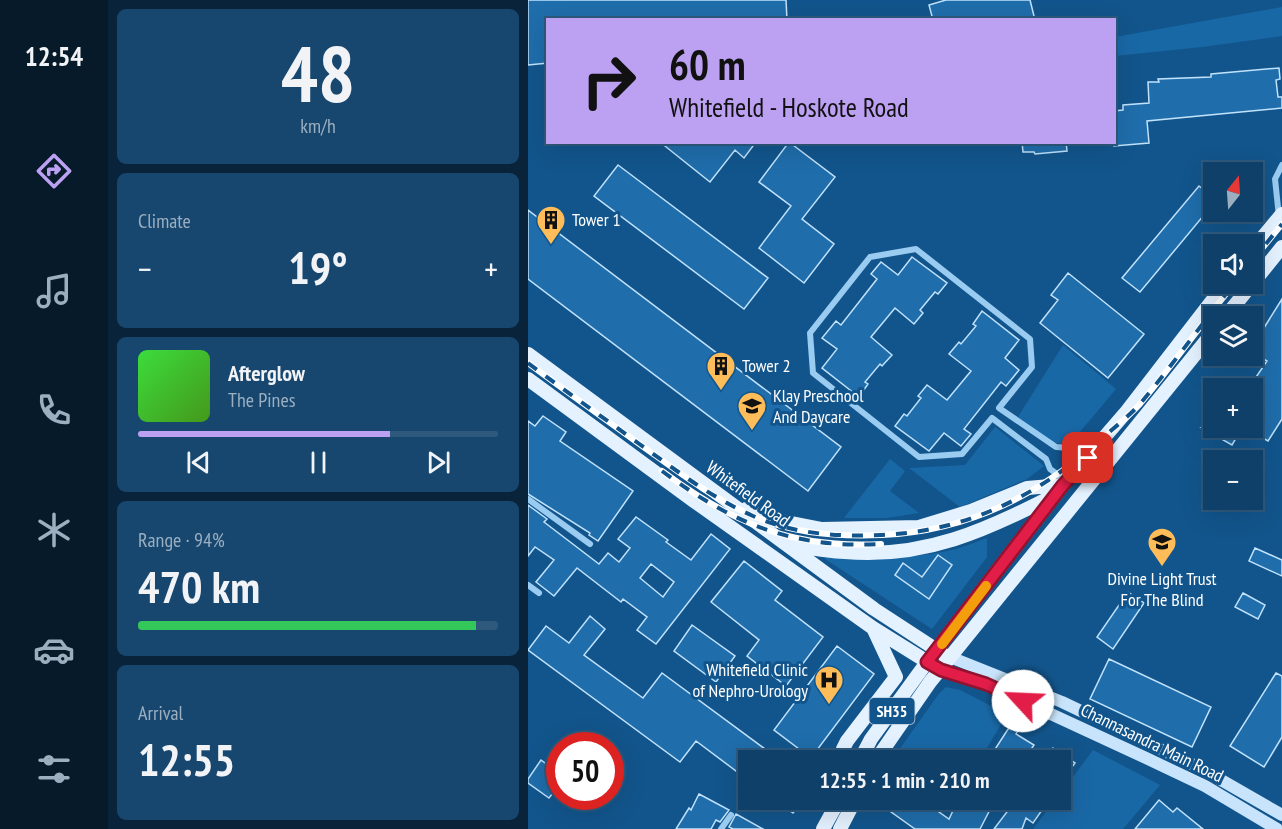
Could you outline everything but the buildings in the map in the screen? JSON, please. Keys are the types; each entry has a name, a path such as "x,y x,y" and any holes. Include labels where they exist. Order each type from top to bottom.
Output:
{"main road":[{"path":"1263,237 1281,216"},
{"path":"1234,306 1282,247"},
{"name":"SH35","path":"866,750 932,656 1217,294"},
{"name":"SH35","path":"883,750 951,657 1203,345"},
{"name":"Whitefield Road","path":"528,354 874,609 932,656"},
{"name":"Whitefield Road","path":"528,378 694,501 873,628 932,656 951,657"},
{"path":"589,424 601,408"},
{"path":"611,440 622,424"},
{"path":"725,500 771,519 822,529 884,528 919,526 971,511 1027,488 1063,487"},
{"path":"776,538 799,546 860,554 912,551 993,526 1063,487"},
{"path":"843,750 896,677 873,628"},
{"path":"932,656 941,670"},
{"name":"Channasandra Main Road","path":"951,657 1062,702 1202,769 1282,815"},
{"name":"Channasandra Main Road","path":"941,670 986,684 1205,786 1277,829"},
{"path":"823,829 833,810"},
{"path":"840,829 850,810"}],"street":[{"path":"1281,216 1275,179 1282,165"},
{"path":"916,249 1030,339 1032,368 992,418 962,454 919,457 813,373 810,333 870,257 916,249"},
{"path":"999,408 1056,447 1071,448 1088,458"},
{"path":"992,418 1046,459 1050,470 1063,487"},
{"path":"1046,459 1056,447"},
{"path":"528,499 591,544"},
{"path":"528,585 539,593"},
{"path":"721,829 731,815"}],"shaded area":[{"path":"1282,7 1282,36 1116,56 1116,37"},
{"path":"1063,345 1116,389 1069,445 1051,442 1018,417"},
{"path":"995,427 1044,466 1027,479 960,507 909,468 965,465"},
{"path":"890,459 905,471 890,491 919,513 887,518 844,518"},
{"path":"987,538 987,557 932,629 825,559 828,555 892,557 924,555 956,549"},
{"path":"946,687 960,690 1007,714 986,750 899,750"},
{"path":"1093,750 1160,785 1123,829 1033,829 1047,810 1071,810 1071,780"}],"railway":[{"path":"1263,247 1282,224"},
{"path":"528,363 694,482 753,516 784,527 832,535 882,535 914,532 945,526 1002,506 1030,492 1081,457 1139,405 1226,294"},
{"path":"662,471 713,505 764,529 819,542 881,544"}],"slow traffic":[{"path":"942,644 986,586"}],"place":[{"name":"Tower 1","path":"551,246"},
{"name":"Tower 2","path":"721,392"},
{"name":"Klay Preschool And Daycare","path":"752,432"},
{"name":"Divine Light Trust For The Blind","path":"1162,568"},
{"name":"Whitefield Clinic of Nephro-Urology","path":"829,706"}],"route":[{"path":"1023,701 986,684 941,670 927,662 1063,485 1088,458"}]}
